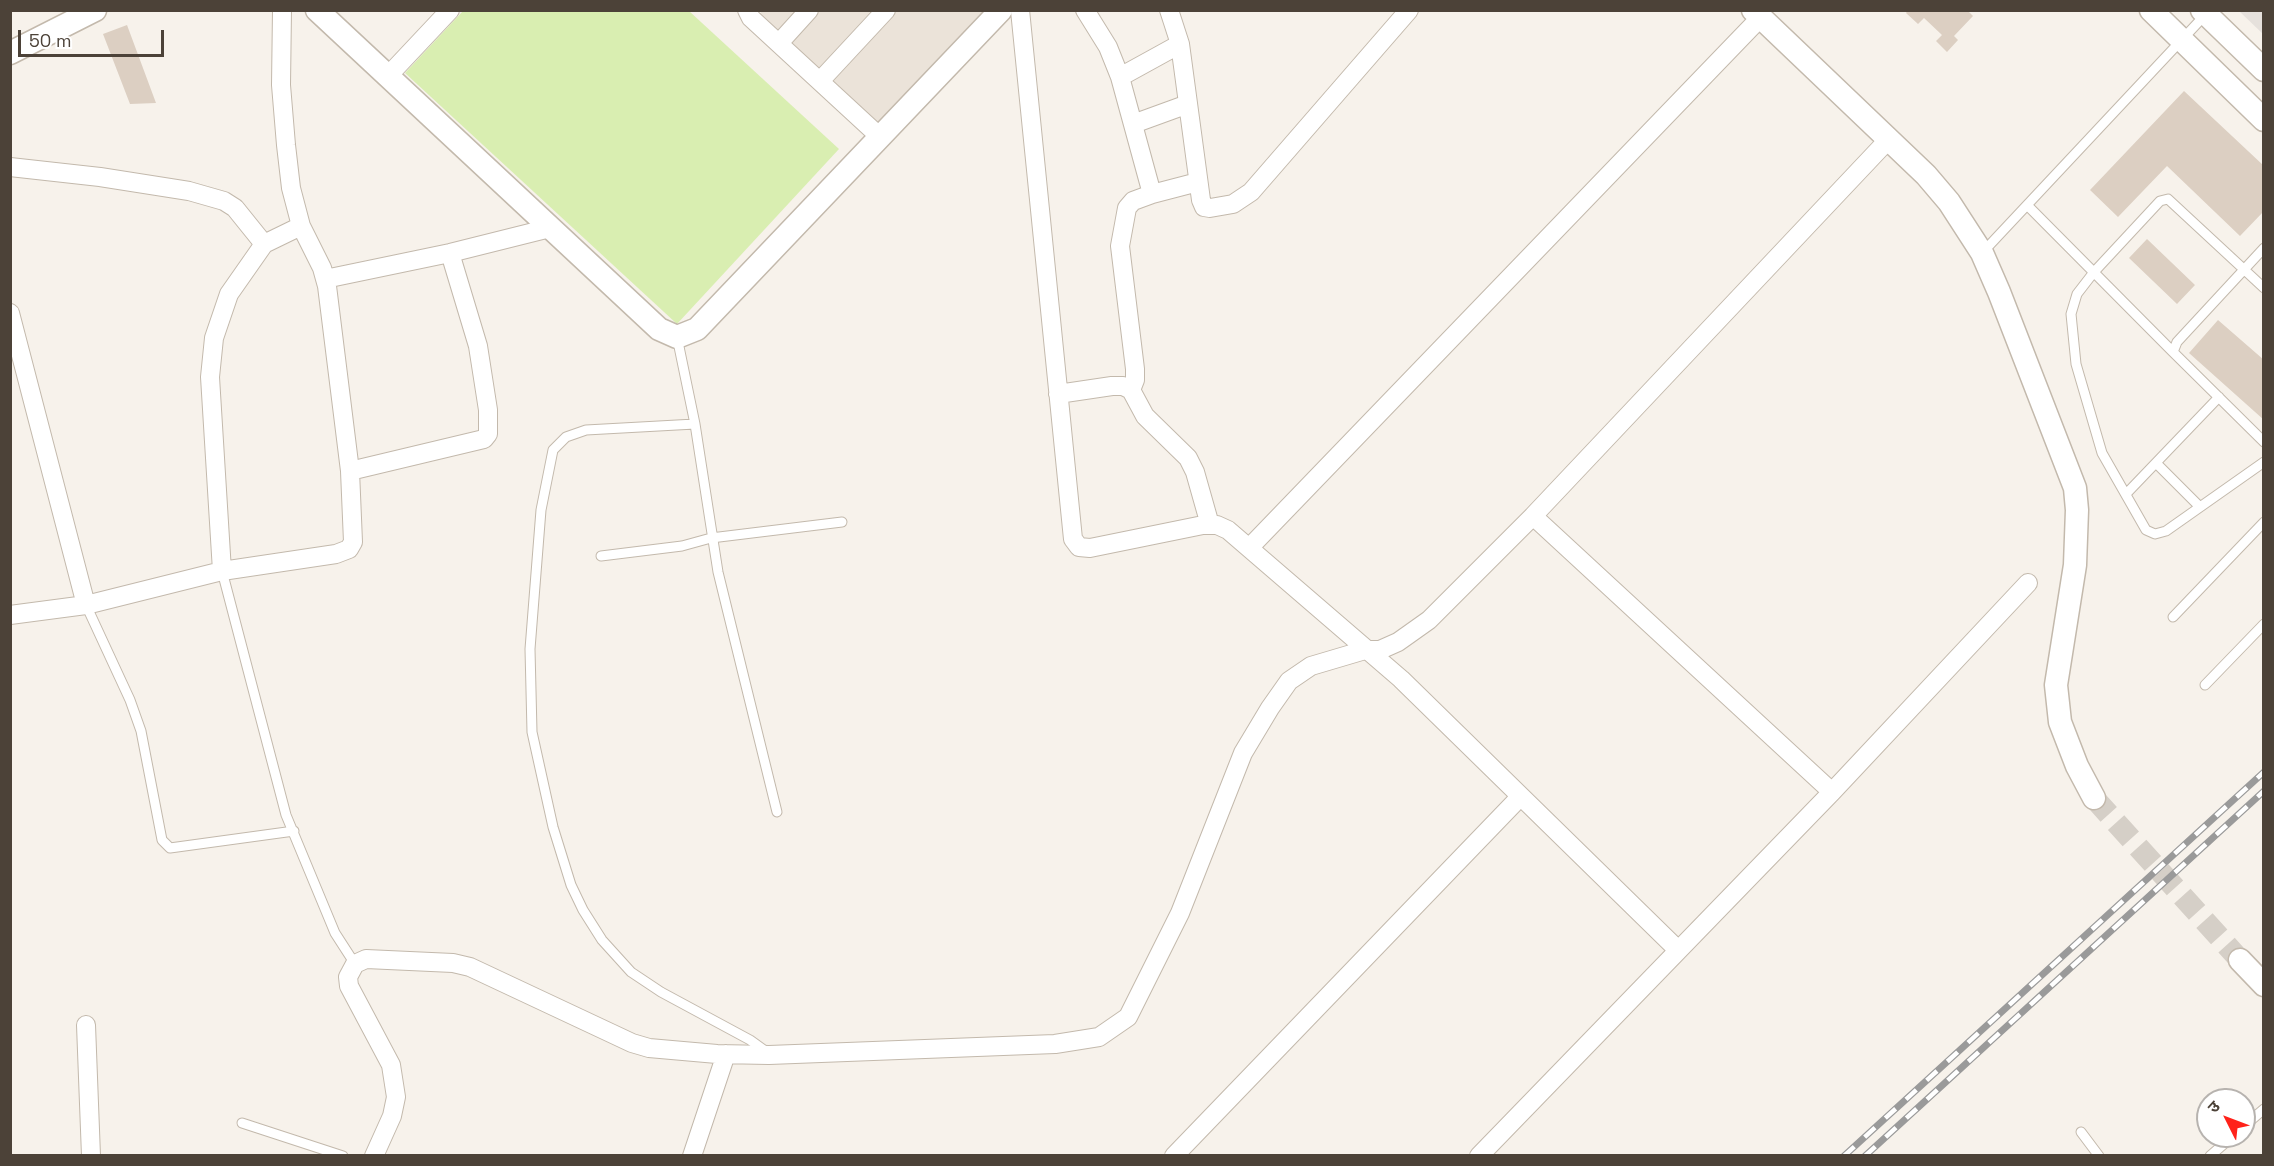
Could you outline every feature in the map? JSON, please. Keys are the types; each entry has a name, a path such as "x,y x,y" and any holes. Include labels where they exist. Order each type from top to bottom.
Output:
{"street":[{"path":"10,53 96,10"},
{"path":"10,615 86,604 222,572 336,554 349,549 353,542 350,471 326,279 301,226 291,188 281,86 282,10"},
{"path":"317,10 660,329 677,337 697,329 1001,10"},
{"path":"387,77 450,10"},
{"path":"747,10 751,18 780,42 879,136"},
{"path":"780,42 809,10"},
{"path":"820,81 886,10"},
{"path":"1020,10 1073,539 1079,547 1090,548 1210,525 1217,525 1228,530 1401,679 1678,950"},
{"path":"1085,10 1108,47 1120,77 1152,194"},
{"path":"1169,10 1180,44 1201,200 1204,207 1210,208 1233,204 1251,192 1409,10"},
{"path":"2151,10 2264,120"},
{"path":"2204,12 2264,70"},
{"path":"1250,547 1757,14 1926,176 1949,202 1982,253 2000,292 2075,488 2078,510 2075,566 2056,685 2060,722 2077,766 2094,798"},
{"path":"1120,77 1180,44"},
{"path":"1133,124 1188,104"},
{"path":"374,1155 392,1116 396,1096 391,1065 349,986 348,977 355,964 366,959 453,963 470,967 643,1047 726,1054 770,1055 1055,1044 1098,1037 1128,1017 1180,913 1243,753 1289,681 1311,666 1365,650 1380,650 1398,642 1429,620 1533,516 1887,140"},
{"path":"10,167 100,177 189,192 224,201 235,208 264,244"},
{"path":"1131,390 1135,380 1135,369 1120,246 1127,208 1134,201 1152,194 1198,182"},
{"path":"222,572 210,377 214,338 229,294 264,244 301,226"},
{"path":"326,279 450,254 550,228"},
{"path":"350,471 484,439 488,434 488,410 478,346 450,254"},
{"path":"10,313 86,604"},
{"path":"1058,394 1112,386 1123,386 1131,390 1145,416 1188,458 1210,525"},
{"path":"1533,516 1832,792"},
{"path":"1479,1155 1832,792 2028,583"},
{"path":"1174,1155 1520,797"},
{"path":"2240,960 2264,985"},
{"path":"86,1025 91,1155"},
{"path":"692,1155 726,1054"}],"lane":[{"path":"1982,253 2182,40 2204,12"},
{"path":"2264,288 2168,199 2160,201 2094,272 2077,294 2071,314 2076,364 2102,453 2146,530 2155,534 2166,531 2264,462"},
{"path":"2027,205 2264,442"},
{"path":"2174,352 2177,342 2264,248"},
{"path":"677,337 718,572 777,812"},
{"path":"2126,495 2219,397"},
{"path":"694,424 586,430 566,437 553,450 541,510 530,649 532,732 553,827 571,885 583,910 602,940 631,972 661,992 750,1040 770,1055"},
{"path":"2156,463 2200,507"},
{"path":"601,556 682,546 711,538 842,522"},
{"path":"2173,616 2264,522"},
{"path":"222,572 286,815 335,933 355,964"},
{"path":"86,604 130,700 141,731 162,840 170,849 294,831"},
{"path":"2205,685 2264,624"},
{"path":"242,1123 343,1155"},
{"path":"2081,1132 2099,1155"}],"shaded area":[{"path":"763,10 990,11 879,131 756,18"},
{"path":"2239,11 2263,11 2263,34"}],"green space":[{"path":"463,11 689,11 839,149 677,324 405,73"}],"building":[{"path":"1908,10 1970,10 1973,16 1954,36 1958,40 1947,52 1936,41 1942,35 1924,18 1918,24 1906,13"},
{"path":"127,25 156,103 130,104 103,34"},
{"path":"2184,91 2264,166 2264,211 2240,236 2167,166 2118,217 2090,190"},
{"path":"2147,239 2195,285 2177,304 2129,258"},
{"path":"2218,320 2264,360 2264,420 2189,353"}],"tunnel":[{"path":"2094,798 2240,960"}],"railway":[{"path":"1844,1156 2264,772"},
{"path":"1865,1156 2264,791"}]}
